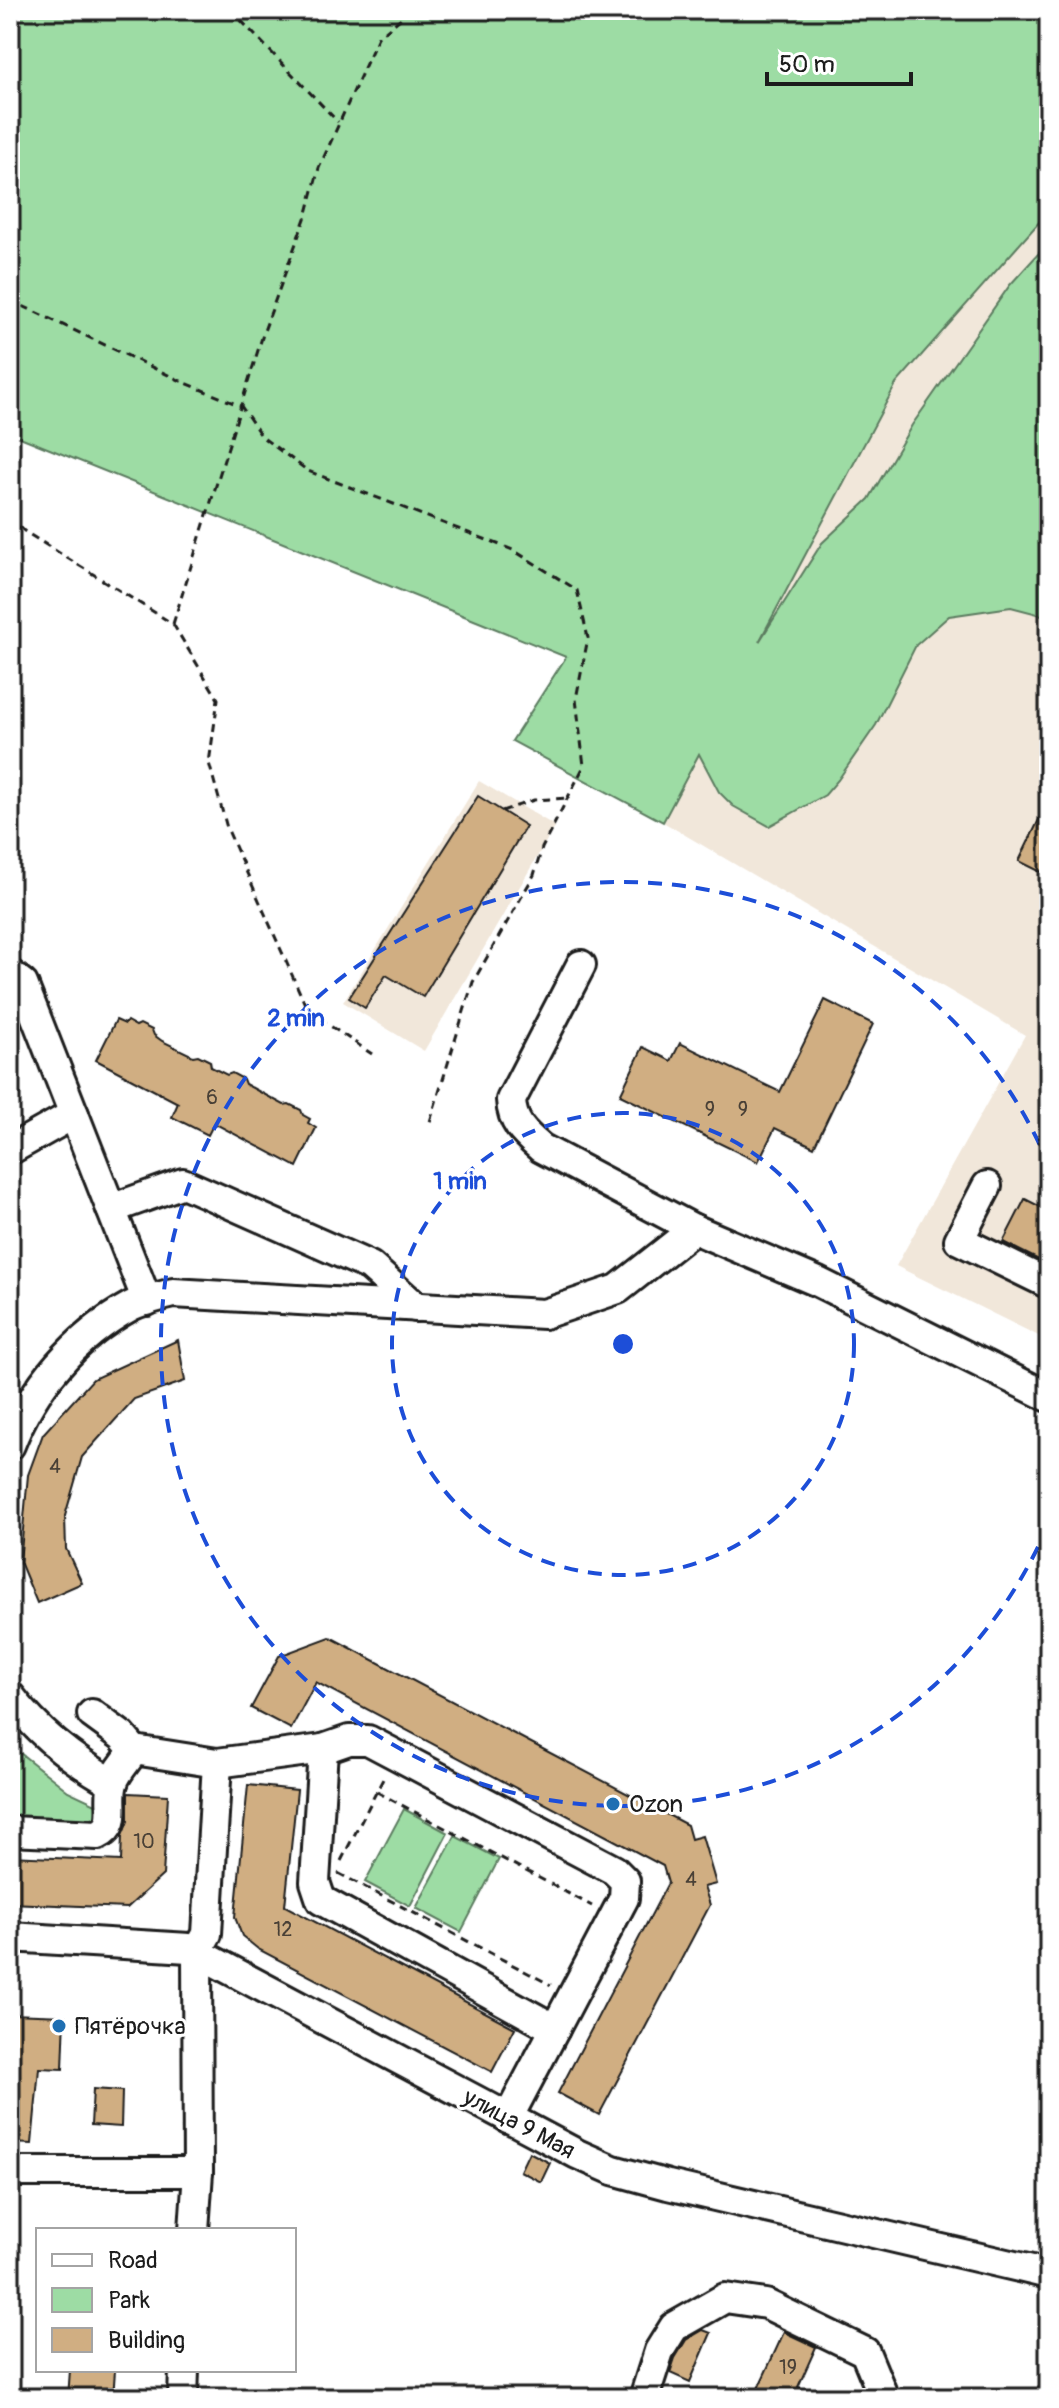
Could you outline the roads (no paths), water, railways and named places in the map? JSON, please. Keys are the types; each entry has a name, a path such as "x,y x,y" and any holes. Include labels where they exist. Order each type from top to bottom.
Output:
{"street":[{"path":"581,965 511,1100 512,1117 522,1132 541,1148 694,1229 818,1282 1049,1397"},
{"path":"10,974 23,984 147,1301"},
{"path":"10,1150 74,1114"},
{"path":"111,1209 183,1183 370,1266 416,1307"},
{"path":"987,1186 959,1240 1049,1284"},
{"path":"10,1445 24,1415 62,1359 92,1331 134,1305 173,1293 544,1314 618,1289 694,1229"},
{"path":"10,1696 25,1716 60,1749 113,1783"},
{"path":"92,1714 122,1736 134,1750 217,1763 323,1749 349,1740 368,1740 621,1875 626,1889 613,1917 508,2118"},
{"path":"323,1749 315,1882 321,1900 555,2029"},
{"path":"10,1831 98,1835 107,1831 111,1823 113,1783 134,1750"},
{"path":"194,2228 198,2172 197,1952 207,1934 217,1763"},
{"name":"улица 9 Мая","path":"10,1937 180,1946 197,1952 587,2159 627,2174 1049,2274"},
{"path":"10,2172 198,2172"},
{"path":"644,2398 659,2351 674,2327 725,2298 766,2304 865,2352 884,2398"},
{"path":"183,2398 184,2372"}],"place":[{"name":"Ozon","path":"613,1804"},
{"name":"Пятёрочка","path":"59,2026"}]}
